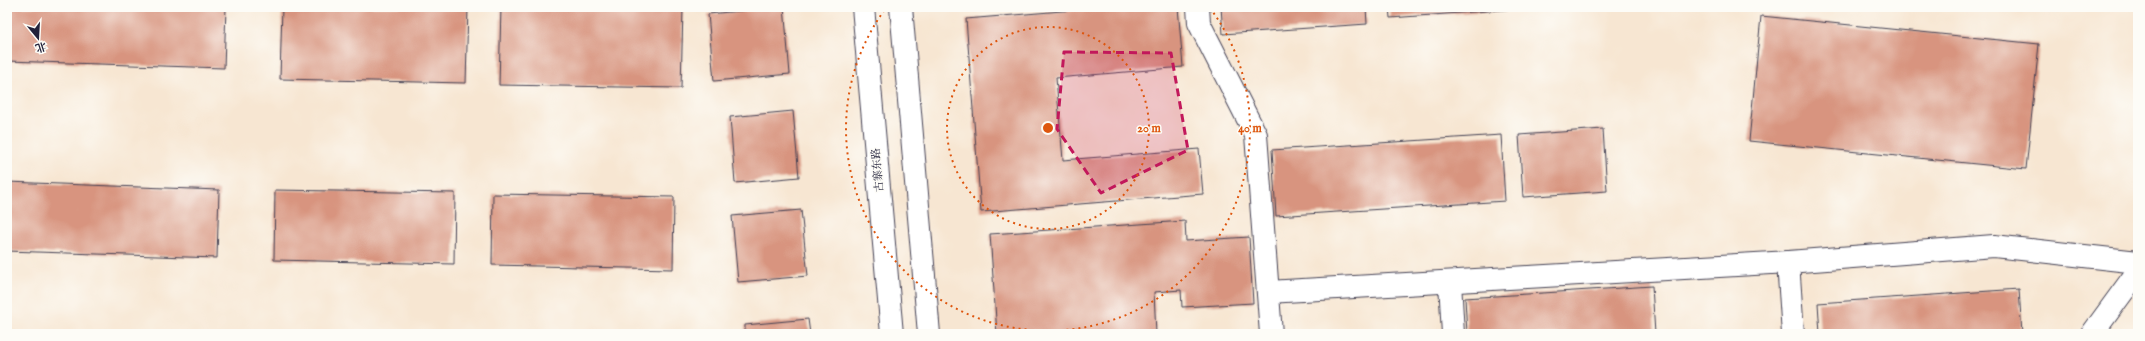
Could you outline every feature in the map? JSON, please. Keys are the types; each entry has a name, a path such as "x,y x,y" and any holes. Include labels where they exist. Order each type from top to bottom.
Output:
{"street":[{"name":"古寨东路","path":"863,7 892,334"},
{"path":"901,7 930,334"},
{"path":"1198,7 1199,23 1256,135 1271,334"},
{"path":"1268,292 1788,262 1994,246 2138,262"},
{"path":"1788,262 1793,334"},
{"path":"2092,334 2138,271"},
{"path":"1450,282 1453,334"}],"highlighted area":[{"path":"1064,52 1171,53 1188,150 1101,193 1057,129"}],"building":[{"path":"7,7 226,7 224,68 7,61"},
{"path":"282,7 468,7 466,83 280,79"},
{"path":"501,7 683,8 681,88 499,85"},
{"path":"784,7 790,74 714,81 708,14"},
{"path":"1110,7 1178,7 1183,67 1056,78 1063,160 1199,149 1203,194 981,212 966,19"},
{"path":"1221,7 1366,7 1367,24 1223,34"},
{"path":"1389,7 1530,7 1530,8 1390,18"},
{"path":"1761,16 2039,44 2026,169 1749,141"},
{"path":"793,111 799,177 735,183 730,117"},
{"path":"1603,129 1607,191 1523,197 1519,135"},
{"path":"1501,135 1505,201 1276,216 1272,150"},
{"path":"7,182 219,190 217,258 7,251"},
{"path":"275,190 455,193 454,264 274,260"},
{"path":"493,194 674,197 673,269 492,265"},
{"path":"801,210 808,276 738,282 732,216"},
{"path":"1185,221 1186,241 1249,237 1253,303 1182,307 1181,290 1154,292 1156,334 997,334 990,234"},
{"path":"1652,286 1655,334 1467,334 1465,298"},
{"path":"2019,289 2022,334 1820,334 1818,303"},
{"path":"808,319 810,334 745,334 745,325"}]}
